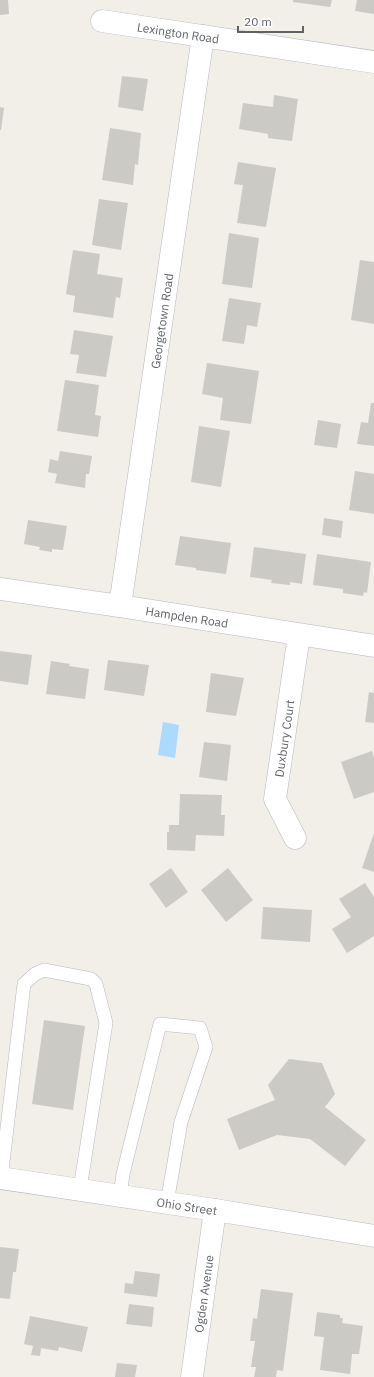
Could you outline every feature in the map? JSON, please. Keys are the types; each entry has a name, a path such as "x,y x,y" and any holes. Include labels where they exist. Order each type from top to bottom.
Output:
{"street":[{"name":"Lexington Road","path":"102,22 374,62"},
{"name":"Georgetown Road","path":"120,606 203,36"},
{"name":"Hampden Road","path":"0,589 120,606 374,646"},
{"name":"Duxbury Court","path":"295,838 275,799 299,635"},
{"name":"Ohio Street","path":"0,1178 80,1189 374,1236"},
{"name":"Ogden Avenue","path":"192,1377 215,1210"}],"lane":[{"path":"0,1178 24,984 35,974 44,970 91,979 96,984 106,1023 80,1189"},
{"path":"120,1196 123,1174 160,1024 200,1028 206,1047 182,1122 167,1203"}],"water":[{"path":"163,722 179,725 175,758 158,755"}],"building":[{"path":"0,0 8,0 9,14 0,15"},
{"path":"293,0 332,0 330,7 293,2"},
{"path":"357,0 374,0 374,14 355,11"},
{"path":"122,76 148,79 143,111 118,107"},
{"path":"274,95 298,99 292,141 268,138 268,134 239,129 243,103 273,107"},
{"path":"0,107 4,108 1,130 0,130"},
{"path":"110,128 141,133 138,165 135,164 133,185 102,180"},
{"path":"238,162 276,168 266,227 237,223 243,185 234,184"},
{"path":"99,199 128,203 121,250 92,245"},
{"path":"229,233 259,238 252,288 222,284"},
{"path":"73,250 100,254 97,274 123,278 120,298 116,297 113,318 73,312 75,296 66,294"},
{"path":"360,260 374,262 374,324 351,320"},
{"path":"229,298 261,303 257,327 247,325 244,344 222,341"},
{"path":"74,330 113,336 106,377 76,373 79,355 70,354"},
{"path":"207,363 259,371 251,424 220,420 223,398 202,394"},
{"path":"65,380 99,385 95,415 101,416 98,437 57,431"},
{"path":"371,403 374,403 374,446 357,444 361,422 368,423"},
{"path":"318,420 341,424 337,448 314,445"},
{"path":"199,426 230,431 221,487 191,482"},
{"path":"60,451 92,456 89,474 86,474 85,488 55,483 57,474 48,472 50,459 58,461"},
{"path":"355,471 374,474 374,514 349,510"},
{"path":"324,518 343,521 341,538 322,535"},
{"path":"28,520 67,526 63,550 52,549 52,552 39,550 40,547 24,544"},
{"path":"180,536 231,543 226,574 196,570 196,568 175,565"},
{"path":"254,547 306,554 302,584 290,582 290,585 271,583 272,580 250,577"},
{"path":"317,554 371,562 367,593 364,592 363,596 343,593 343,589 313,585"},
{"path":"0,651 32,655 28,685 0,681"},
{"path":"108,660 149,665 144,696 104,690"},
{"path":"51,661 89,669 85,699 46,694"},
{"path":"211,673 244,678 236,716 206,712"},
{"path":"369,692 374,693 374,723 365,722"},
{"path":"204,742 231,745 227,781 199,777"},
{"path":"372,751 374,758 374,792 354,799 341,762"},
{"path":"180,794 222,795 221,815 225,815 224,836 196,835 195,851 167,850 167,832 169,832 169,825 179,825"},
{"path":"374,833 374,872 362,868"},
{"path":"171,868 188,892 166,908 149,884"},
{"path":"228,868 253,900 226,922 201,890"},
{"path":"365,883 374,897 374,936 347,953 332,929 351,917 339,899"},
{"path":"263,907 312,910 310,942 261,939"},
{"path":"44,1020 85,1026 73,1110 32,1104"},
{"path":"289,1059 322,1063 335,1094 325,1107 366,1140 345,1166 310,1139 277,1135 239,1150 227,1119 275,1100 268,1085"},
{"path":"0,1247 19,1249 16,1272 13,1272 10,1299 0,1298"},
{"path":"135,1271 160,1274 157,1297 124,1293 125,1283 133,1284"},
{"path":"261,1289 293,1293 283,1371 277,1370 276,1377 254,1377 256,1367 251,1367 255,1341 250,1341 253,1318 257,1319"},
{"path":"129,1304 154,1307 152,1327 126,1324"},
{"path":"317,1312 340,1315 340,1318 343,1318 342,1323 363,1326 359,1354 352,1354 350,1374 320,1370 324,1337 314,1336"},
{"path":"30,1316 88,1327 82,1352 59,1347 58,1351 41,1348 40,1356 31,1355 33,1346 24,1344"},
{"path":"117,1363 137,1365 135,1377 115,1377"}]}
